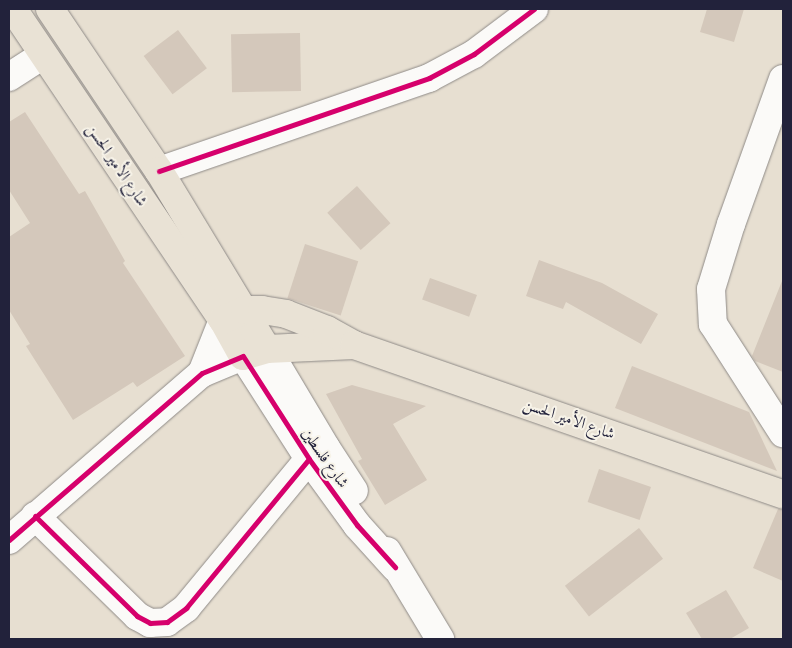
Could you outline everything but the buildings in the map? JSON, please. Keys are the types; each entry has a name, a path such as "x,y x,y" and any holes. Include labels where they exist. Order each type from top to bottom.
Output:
{"main road":[{"name":"شارع الأمير الحسن","path":"13,9 43,55 234,315"},
{"name":"شارع الأمير الحسن","path":"50,9 159,171 255,352 354,345"},
{"name":"شارع الأمير الحسن","path":"234,315 262,310 286,314 327,330 354,345 783,494"}],"street":[{"path":"159,171 429,78 474,54 534,9"},
{"path":"9,78 43,55"},
{"path":"783,80 731,224 711,289 713,324 783,433"},
{"path":"202,374 234,315"},
{"path":"9,540 202,374 255,352"},
{"name":"شارع فلسطين","path":"255,352 309,459 356,525 395,567"},
{"name":"شارع فلسطين","path":"255,352 326,448 369,514 395,567 440,639"},
{"path":"35,516 137,616 150,623 167,622 186,608 309,459"}],"cycle path":[{"path":"159,171 429,78 474,54 534,9"},
{"path":"9,540 202,373 243,356 309,459 357,525 395,567"},
{"path":"35,516 137,616 150,623 167,622 186,608 309,459"}]}
